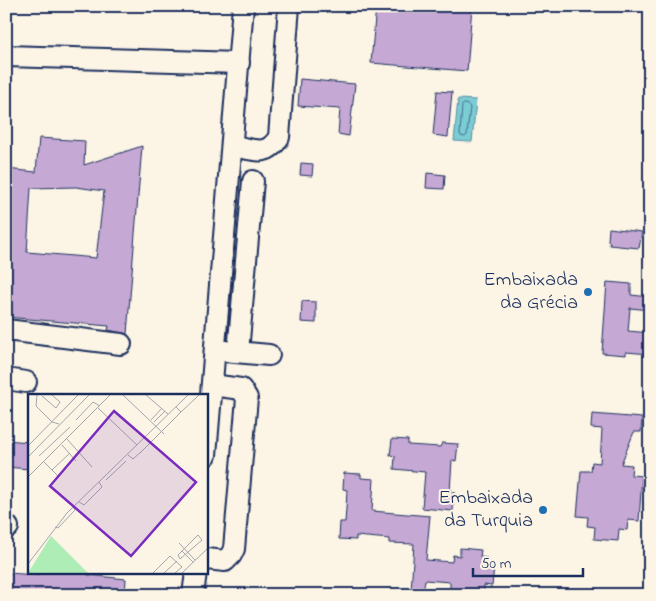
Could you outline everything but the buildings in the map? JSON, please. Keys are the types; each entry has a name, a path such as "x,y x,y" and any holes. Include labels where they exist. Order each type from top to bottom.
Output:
{"street":[{"path":"208,432 233,146 243,6"},
{"path":"233,146 265,151 274,146 279,137 293,71 289,6"},
{"path":"6,56 239,63"},
{"path":"238,352 253,182"},
{"path":"6,330 121,344"},
{"path":"215,350 270,355"},
{"path":"6,379 26,382"},
{"path":"208,560 225,561 234,549 247,398 241,389 212,385"},
{"path":"193,595 196,574"}],"water":[{"path":"458,99 476,100 472,142 454,141"}],"place":[{"name":"Embaixada da Grécia","path":"588,292"},
{"name":"Embaixada da Turquia","path":"543,510"}]}
